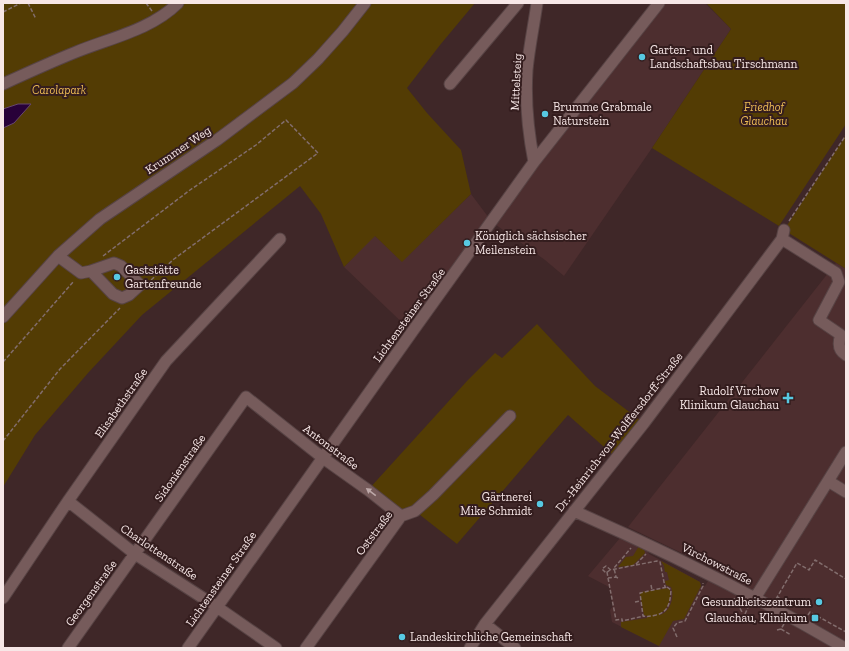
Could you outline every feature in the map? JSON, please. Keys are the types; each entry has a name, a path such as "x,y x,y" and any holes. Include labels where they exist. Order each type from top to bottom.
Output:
{"street":[{"path":"3,84 74,52 139,28 171,10 178,3"},
{"name":"Krummer Weg","path":"3,317 58,256 100,219 216,140 293,83 333,43 365,3"},
{"path":"450,84 518,3"},
{"name":"Mittelsteig","path":"534,162 527,114 527,70 537,3"},
{"name":"Lichtensteiner Straße","path":"188,648 534,162 659,3"},
{"path":"783,234 836,273 838,282 819,320 841,335 839,347 846,355"},
{"name":"Dr.-Heinrich-von-Wolffersdorff-Straße","path":"470,648 485,624 644,423 783,234"},
{"name":"Elisabethstraße","path":"3,598 68,501 166,361 280,239"},
{"path":"58,256 86,272"},
{"name":"Antonstraße","path":"246,397 323,458 401,516"},
{"name":"Sidonienstraße","path":"135,554 246,397"},
{"name":"Oststraße","path":"306,648 401,516 415,511 433,495 510,416"},
{"path":"756,598 846,452"},
{"path":"828,481 846,492"},
{"name":"Charlottenstraße","path":"68,501 135,554 217,607 276,648"},
{"name":"Virchowstraße","path":"574,511 651,546 756,598 774,602 845,648"},
{"name":"Georgenstraße","path":"68,648 135,554"},
{"path":"485,624 515,648"}],"path":[{"path":"3,12 21,3"},
{"path":"28,3 36,19"},
{"path":"146,3 156,14"},
{"path":"100,259 190,190 256,146 286,120 318,153 174,259 150,280"},
{"path":"783,234 846,135"},
{"path":"3,362 86,272"},
{"path":"3,442 60,369 121,307"},
{"path":"614,569 634,544 636,539"},
{"path":"635,565 646,554 651,546"},
{"path":"789,605 774,602 797,563 810,570 815,560 846,579"},
{"path":"607,572 614,569 657,561 660,562 665,587"},
{"path":"610,570 608,566 603,567 603,570 607,572 616,620 622,619 622,621 660,614 666,610 669,602 671,590 669,587 640,593 640,601 644,616"},
{"path":"608,578 617,578 614,569"},
{"path":"677,637 673,628 676,623 685,620 703,586 703,583"},
{"path":"651,585 652,590"},
{"path":"635,602 640,601"},
{"path":"808,616 810,612 846,632"},
{"path":"822,624 824,620"},
{"path":"781,629 792,635"}],"shaded area":[{"path":"659,3 705,3 731,29 652,148 564,276 545,260 492,222"},
{"path":"18,104 31,104 14,123 3,128 3,109"},
{"path":"471,194 492,222 412,332 344,267 374,235 402,261"},
{"name":"Rudolf Virchow Klinikum Glauchau","path":"836,263 846,269 846,648 658,648 659,646 612,622 610,610 613,606 609,587 588,576 620,538 647,550 649,554 700,582 701,586 705,586 715,569 628,527"}],"green space":[{"name":"Carolapark","path":"3,3 475,3 407,88 427,113 461,150 471,194 402,262 375,236 344,267 321,214 300,186 142,315 88,373 35,435 3,487"},
{"name":"Friedhof Glauchau","path":"706,3 846,3 846,124 779,226 652,148 731,29"},
{"path":"846,135 846,269 784,230"},
{"path":"537,324 595,386 640,420 612,454 568,415 457,544 415,511 401,516 368,490 467,381 495,353 502,358"},
{"path":"639,546 644,549 645,553 633,565 618,567 626,557 633,556"},
{"path":"661,561 700,582 701,586 684,619 673,621 659,646 621,627 621,622 647,618 647,616 644,615 640,594 641,592 669,588 669,603 665,610 659,615 663,614 669,608 672,600 672,591 671,587 666,585 665,581 669,580 667,572 665,572"}],"place":[{"name":"Garten- und Landschaftsbau Tirschmann","path":"642,57"},
{"name":"Brumme Grabmale Naturstein","path":"545,114"},
{"name":"Königlich sächsischer Meilenstein","path":"467,243"},
{"name":"Gaststätte Gartenfreunde","path":"117,277"},
{"name":"Rudolf Virchow Klinikum Glauchau","path":"788,398"},
{"name":"Gärtnerei Mike Schmidt","path":"540,504"},
{"name":"Gesundheitszentrum","path":"819,602"},
{"name":"Glauchau, Klinikum","path":"815,618"},
{"name":"Landeskirchliche Gemeinschaft","path":"402,637"}]}
